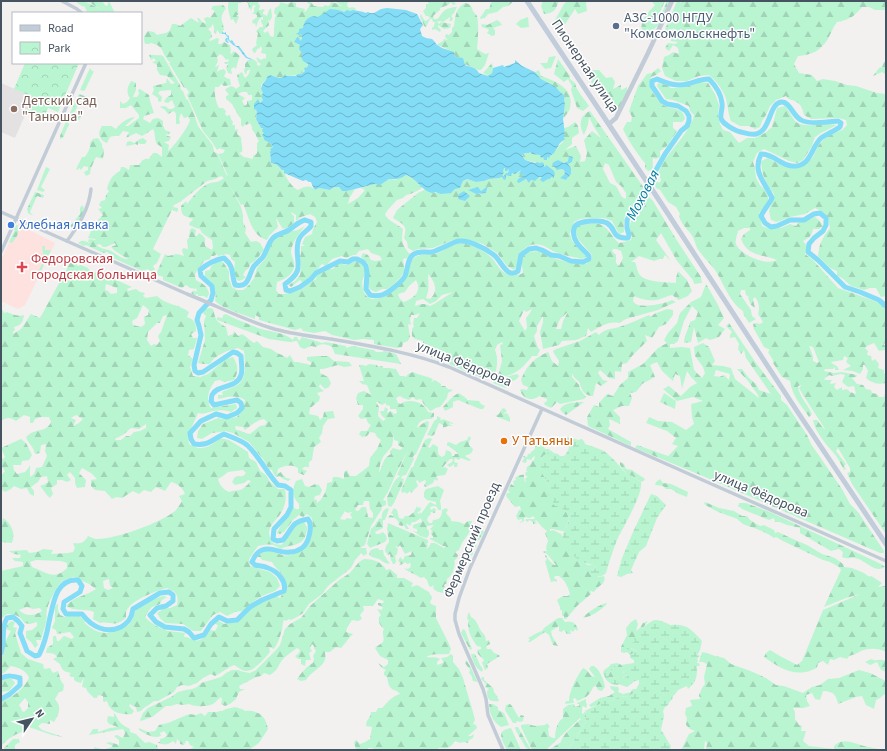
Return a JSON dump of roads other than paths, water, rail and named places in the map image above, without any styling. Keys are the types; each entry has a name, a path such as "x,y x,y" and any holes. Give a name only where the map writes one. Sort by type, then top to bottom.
{"main road":[{"name":"Пионерная улица","path":"527,1 886,544"}],"street":[{"path":"62,1 81,12"},
{"path":"609,124 616,118 672,1"},
{"path":"1,252 86,64"},
{"path":"68,241 87,209 91,189"},
{"name":"улица Фёдорова","path":"1,212 200,299 273,329 388,349 420,357 449,367 886,561"},
{"name":"Фермерский проезд","path":"503,750 488,715 486,699 459,634 455,614 470,568 542,408"}],"water":[{"path":"387,8 406,10 417,14 423,25 420,29 422,36 432,39 442,48 454,52 455,57 463,58 465,65 475,68 479,73 488,76 492,73 493,68 503,65 504,67 515,63 515,60 522,66 535,72 541,79 556,87 565,96 563,119 565,139 560,143 549,158 547,157 547,160 544,160 543,157 541,158 540,155 532,154 530,152 522,155 525,160 535,163 542,162 545,167 546,165 549,167 554,171 554,178 551,177 543,182 540,180 542,177 539,177 535,181 532,180 529,183 526,179 519,183 517,182 518,179 523,176 522,174 519,174 521,170 515,174 512,173 511,176 506,175 506,179 504,180 502,177 508,173 509,169 505,171 504,168 504,173 500,178 476,182 467,179 463,181 460,188 455,189 451,193 441,194 436,192 428,192 412,178 406,175 398,179 389,179 380,185 375,184 347,191 342,191 339,187 334,187 330,190 319,188 315,190 311,182 306,180 303,181 284,173 284,170 276,164 271,163 270,149 273,147 270,143 264,140 262,135 264,133 262,131 263,128 261,128 256,119 257,113 256,109 254,110 254,104 258,99 260,103 263,100 261,96 263,93 261,89 267,77 270,75 279,78 283,77 285,74 286,76 296,76 305,71 305,67 306,68 308,66 308,64 303,61 301,57 303,55 299,49 300,45 294,42 297,37 301,41 301,34 296,34 299,32 299,29 303,28 306,20 309,18 313,16 318,17 330,9 344,12 347,10 353,10 365,13 374,13 381,9"},
{"path":"222,31 224,33 226,32 228,36 229,35 230,41 232,40 236,46 239,46 247,57 252,59 246,58 237,47 227,39 229,43 226,42 226,38 228,38 225,34 222,34"},
{"path":"569,156 573,157 572,162 568,164 571,168 571,174 566,180 560,178 565,174 564,170 557,170 552,164 558,160 564,163 568,161"},
{"path":"488,186 486,193 476,194 468,190 478,187 481,191"},
{"path":"464,191 470,196 465,201 458,199 459,194"}],"waterway":[{"name":"Моховая","path":"1,653 5,622 7,618 13,617 22,626 20,633 27,651 35,656 39,655 45,639 56,594 64,583 70,581 78,580 82,586 80,592 64,602 63,609 66,614 82,614 95,626 110,630 115,629 128,622 133,609 160,593 169,592 173,595 173,601 166,606 157,608 150,615 156,622 165,627 184,629 194,638 204,635 211,624 219,617 227,621 237,620 250,607 262,600 284,591 285,587 283,580 278,574 271,569 255,565 252,562 256,555 262,550 269,549 291,552 302,548 307,542 310,530 308,519 302,520 292,526 283,540 277,541 273,539 274,529 287,515 291,507 291,490 285,486 278,485 255,454 242,442 224,434 210,442 203,444 194,444 191,439 190,433 201,421 216,414 227,417 237,413 242,408 241,403 237,400 214,405 211,401 212,396 218,389 231,385 239,379 242,371 241,356 233,352 203,372 198,373 195,371 194,365 201,335 197,320 199,313 211,300 213,293 212,286 201,276 200,270 211,262 224,258 230,264 235,285 243,285 248,280 254,266 263,257 273,238 305,220 311,222 311,226 302,235 298,242 298,269 292,279 285,284 286,290 290,291 300,287 311,279 316,273 340,261 348,262 353,259 357,259 363,262 366,266 366,289 370,295 382,295 395,287 405,276 410,258 414,254 421,252 432,252 459,241 475,244 490,252 497,257 504,268 511,273 518,271 521,255 529,249 536,248 551,255 559,256 571,261 583,262 589,259 589,256 575,239 573,232 575,226 584,222 603,221 610,225 616,235 622,238 628,238 627,220 631,213 642,205 647,188 665,154 681,131 687,126 689,116 686,111 678,106 667,104 662,101 652,86 652,81 657,79 675,85 709,79 720,96 722,105 722,120 726,125 744,133 756,134 761,132 765,128 772,111 778,103 782,102 787,104 796,116 805,122 819,123 838,121 841,123 840,127 821,138 807,160 798,166 784,164 766,154 761,154 758,166 760,177 772,198 761,216 765,223 771,227 790,220 804,220 814,214 820,213 826,218 826,225 823,231 809,244 808,252 845,287 879,300 886,306"},
{"name":"Моховая","path":"1,678 6,676 20,678 20,685 10,694 1,699"}],"place":[{"name":"АЗС-1000 НГДУ \"Комсомольскнефть\"","path":"616,26"},
{"name":"Детский сад \"Танюша\"","path":"14,109"},
{"name":"Хлебная лавка","path":"11,225"},
{"name":"Федоровская городская больница","path":"22,267"},
{"name":"У Татьяны","path":"504,441"}]}
